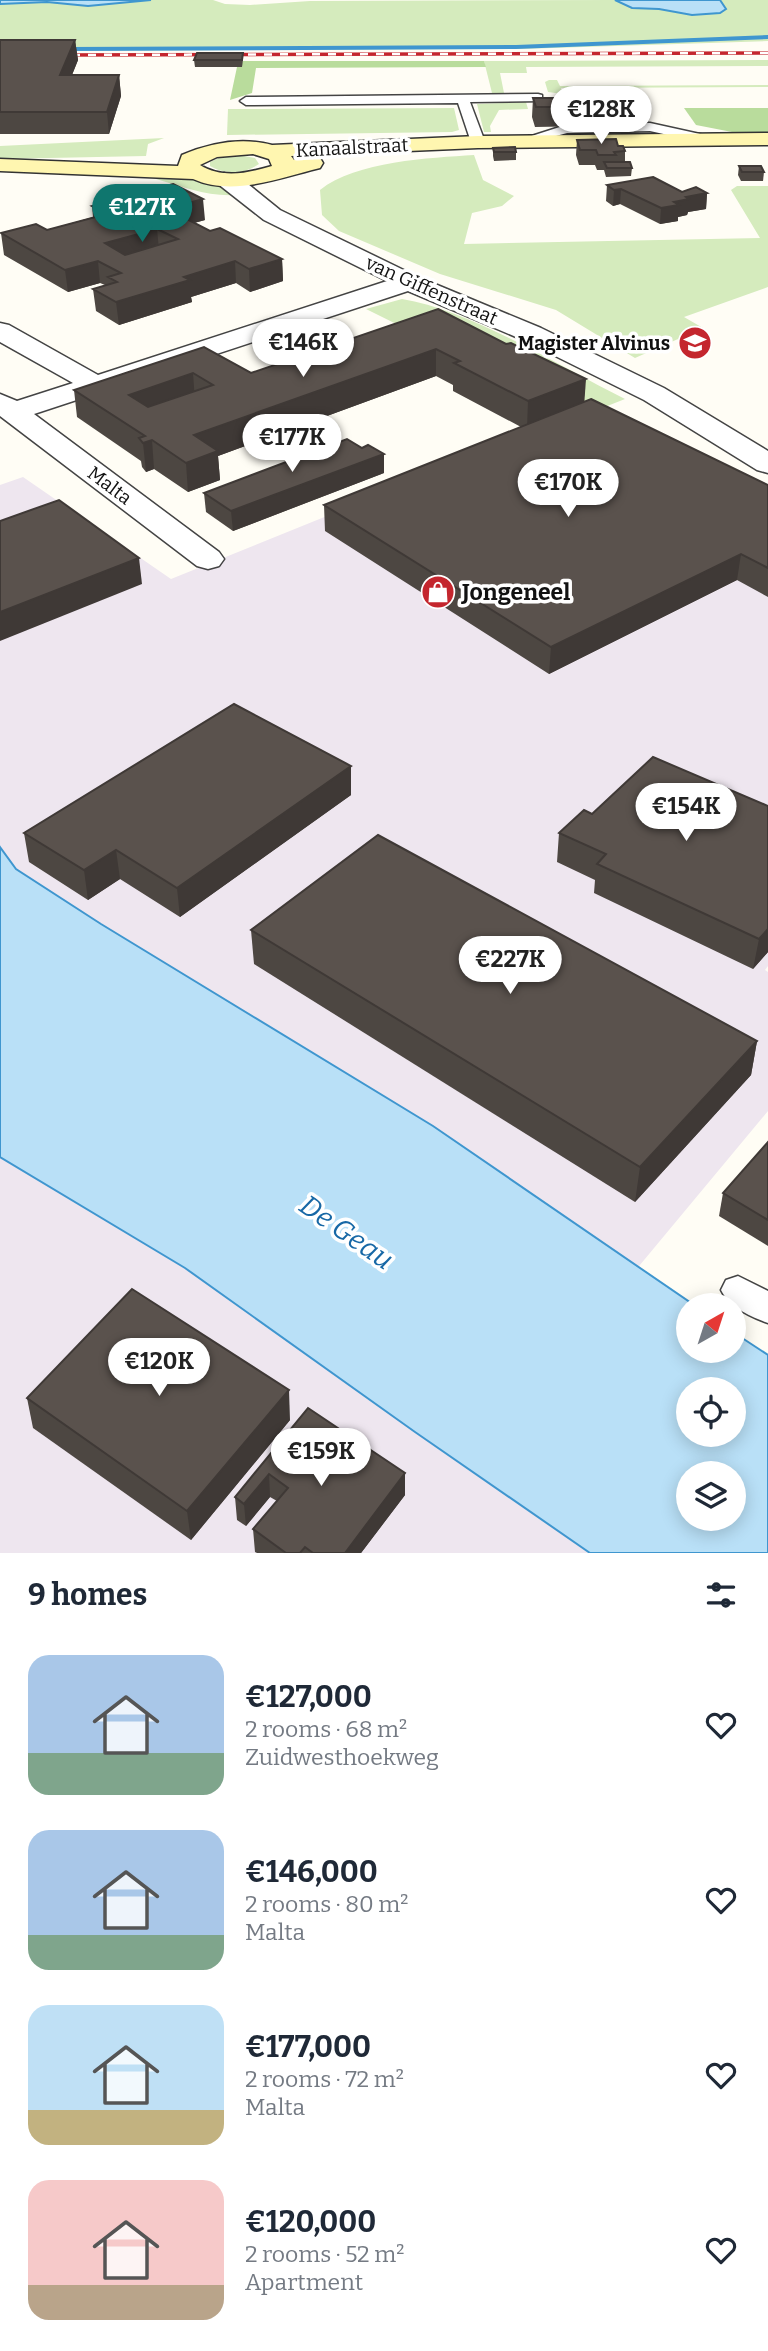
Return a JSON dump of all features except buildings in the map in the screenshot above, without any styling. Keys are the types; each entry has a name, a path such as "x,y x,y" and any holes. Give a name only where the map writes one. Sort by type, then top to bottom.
{"main road":[{"name":"Kanaalstraat","path":"275,164 415,149 435,144 768,139"},
{"path":"8,166 73,170 197,164 235,147 275,164"},
{"path":"197,164 224,180 250,179 275,164"}],"street":[{"name":"van Giffenstraat","path":"275,164 271,181 316,236"},
{"name":"van Giffenstraat","path":"224,180 235,185 272,215 409,282 532,334 653,394 768,464"},
{"name":"Malta","path":"6,407 94,384 409,282"},
{"path":"3,335 94,384"},
{"name":"Malta","path":"6,407 208,559"}],"lane":[{"path":"246,101 538,98"},
{"path":"463,100 472,133 478,142"},
{"path":"738,1290 768,1309"}],"shaded area":[{"path":"599,406 768,494 768,966 765,970 768,972 768,1111 605,1307 0,889 0,485 23,477 171,579"},
{"path":"0,1089 661,1553 0,1553"}],"green space":[{"path":"151,0 213,0 225,4 250,5 310,1 615,0 632,8 659,9 692,15 725,8 720,0 768,0 768,41 521,49 0,51 0,4 47,2 88,6"},
{"path":"768,60 768,66 526,67 527,73 500,73 504,93 493,97 484,61"},
{"path":"243,61 484,61 486,67 256,68 252,93 230,100 237,67"},
{"path":"557,80 560,86 768,87 561,88 563,94 548,92 545,82"},
{"path":"526,102 528,109 499,110 490,126 491,132 484,132 477,104"},
{"path":"454,108 459,130 452,132 227,135 228,109"},
{"path":"684,108 768,108 768,134 732,132 696,125"},
{"path":"164,138 148,144 146,156 0,159 0,146"},
{"path":"239,155 255,158 259,164 248,170 235,172 210,166 210,162 221,157"},
{"path":"474,155 483,180 514,196 502,206 472,213 464,244 760,238 731,190 737,186 768,186 768,287 684,317 703,328 635,358 556,310 440,274 339,231 322,215 320,190 335,180 394,163"},
{"path":"157,174 209,182 237,195 196,191 156,179"},
{"path":"402,299 429,305 486,327 625,399 582,416 366,309"}],"water":[{"path":"0,0 151,0 88,6 47,2 0,4"},
{"path":"615,0 720,0 726,9 720,13 692,15 659,9 632,8"},
{"name":"De Geau","path":"0,847 16,869 101,924 433,1126 677,1293 676,1363 746,1363 746,1341 768,1355 768,1553 590,1553 185,1268 0,1157"}],"waterway":[{"path":"66,49 516,47 768,37"}],"railway":[{"path":"56,55 768,53"}],"place":[{"name":"Magister Alvinus","path":"695,343"},
{"name":"Jongeneel","path":"438,592"}]}
